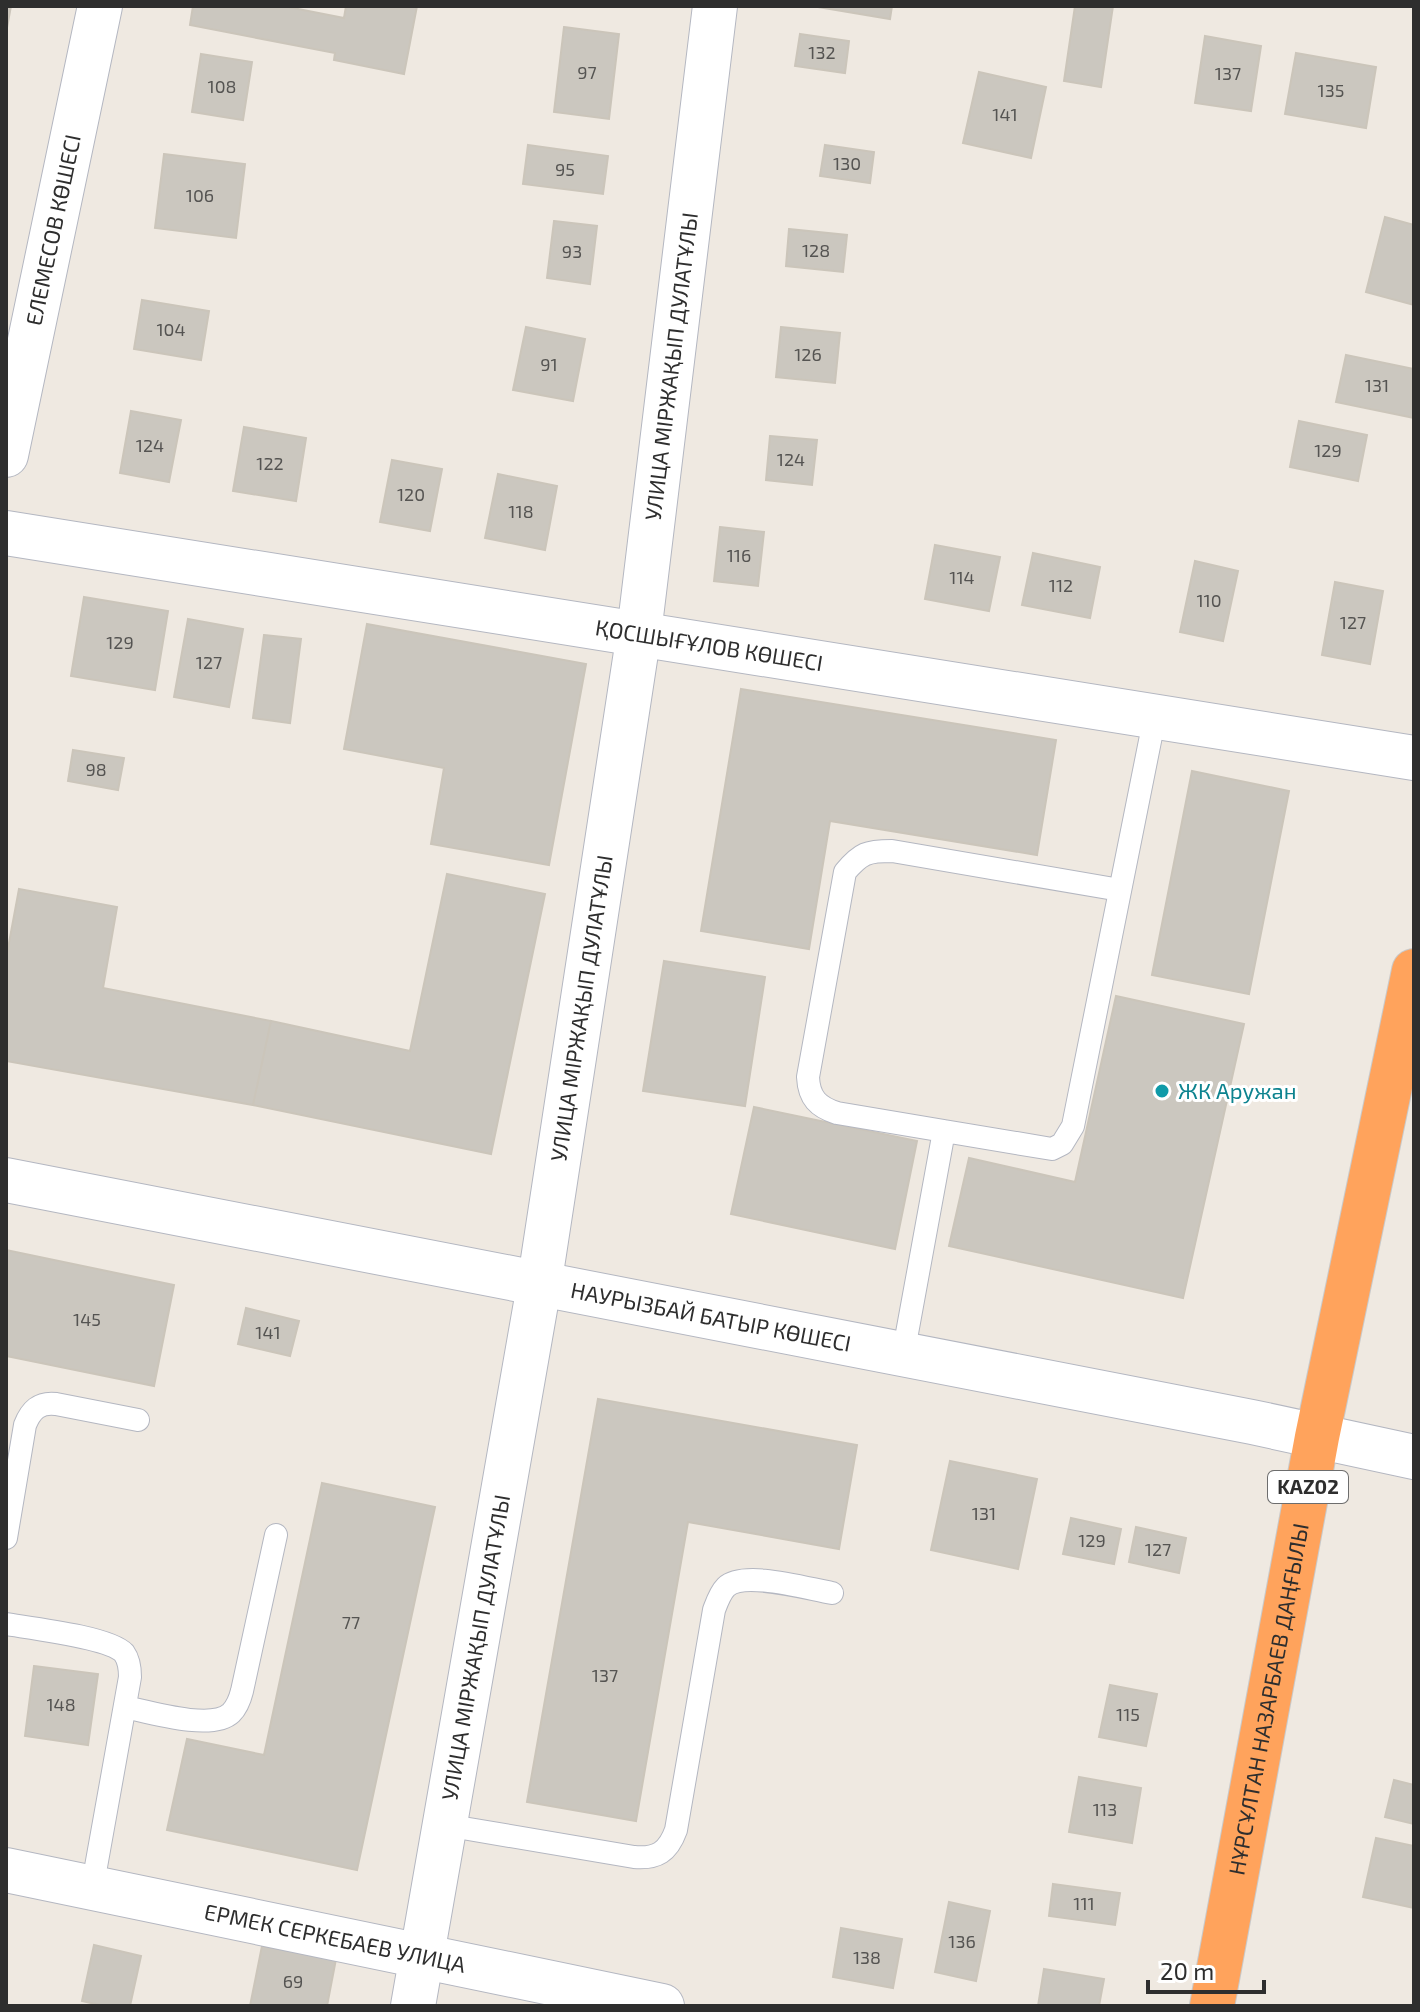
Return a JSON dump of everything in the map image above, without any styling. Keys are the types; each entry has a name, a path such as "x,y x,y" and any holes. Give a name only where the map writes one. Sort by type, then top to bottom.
{"highway":[{"name":"НҰРСҰЛТАН НАЗАРБАЕВ ДАҢҒЫЛЫ","path":"1212,2006 1317,1437 1414,971"}],"street":[{"name":"ЕЛЕМЕСОВ КӨШЕСІ","path":"6,455 100,6"},
{"name":"УЛИЦА МІРЖАҚЫП ДУЛАТҰЛЫ","path":"413,2006 539,1286 639,633 715,6"},
{"name":"ҚОСШЫҒҰЛОВ КӨШЕСІ","path":"6,533 1414,758"},
{"name":"НАУРЫЗБАЙ БАТЫР КӨШЕСІ","path":"6,1180 1414,1457"},
{"name":"ЕРМЕК СЕРКЕБАЕВ УЛИЦА","path":"6,1870 662,2006"}],"lane":[{"path":"1120,890 892,851 873,851 857,857 845,872 808,1077 814,1100 824,1109 837,1113 1041,1149 1052,1149 1062,1144 1073,1126 1155,716"},
{"path":"903,1355 944,1131"},
{"path":"6,1538 25,1425 37,1407 46,1403 56,1404 138,1420"},
{"path":"125,1707 202,1721 218,1721 231,1714 242,1691 276,1535"},
{"path":"445,1825 634,1857 650,1858 663,1853 676,1830 714,1610 720,1596 728,1585 742,1579 832,1593"},
{"path":"6,1624 104,1642 126,1655 130,1677 92,1889"}],"building":[{"path":"6,6 11,6 6,33"},
{"path":"193,6 283,6 344,18 346,6 417,6 404,74 334,60 335,53 190,25"},
{"path":"812,6 892,6 890,19"},
{"path":"1075,6 1113,6 1101,87 1064,81"},
{"path":"564,27 619,34 609,119 554,112"},
{"path":"800,34 849,41 845,73 795,66"},
{"path":"1205,36 1261,46 1251,111 1195,103"},
{"path":"1296,53 1376,67 1366,128 1285,114"},
{"path":"201,54 252,62 243,120 192,112"},
{"path":"979,72 1046,87 1031,158 963,143"},
{"path":"528,145 608,156 603,194 523,184"},
{"path":"825,145 874,152 870,183 820,176"},
{"path":"164,154 245,164 236,238 155,228"},
{"path":"1385,217 1414,225 1414,305 1366,292"},
{"path":"554,221 597,226 590,284 547,278"},
{"path":"789,229 847,235 843,272 786,266"},
{"path":"142,300 209,311 201,360 134,349"},
{"path":"526,327 585,339 573,401 513,390"},
{"path":"781,327 840,333 835,383 776,377"},
{"path":"1346,355 1414,369 1414,418 1336,402"},
{"path":"131,411 181,420 169,482 120,473"},
{"path":"1299,421 1367,435 1358,481 1290,467"},
{"path":"244,427 306,438 296,501 233,491"},
{"path":"770,436 817,440 812,485 766,480"},
{"path":"392,460 442,469 430,531 380,522"},
{"path":"498,474 557,486 545,550 485,538"},
{"path":"720,527 764,532 758,586 714,581"},
{"path":"935,545 1000,557 989,611 925,599"},
{"path":"1033,553 1100,567 1090,618 1022,605"},
{"path":"1195,561 1238,571 1223,641 1180,632"},
{"path":"1335,582 1383,591 1370,664 1322,655"},
{"path":"84,597 168,611 155,690 71,676"},
{"path":"188,619 243,629 229,707 174,697"},
{"path":"367,624 586,664 549,865 431,844 444,768 344,749"},
{"path":"264,635 301,639 290,723 253,718"},
{"path":"741,689 1056,740 1037,855 830,821 809,949 701,931"},
{"path":"73,750 124,758 118,790 68,781"},
{"path":"1192,771 1289,791 1249,994 1152,975"},
{"path":"447,874 545,894 491,1154 253,1105 271,1021 410,1051"},
{"path":"19,889 117,907 103,988 271,1021 253,1105 6,1061 6,959"},
{"path":"664,961 765,977 745,1106 643,1091"},
{"name":"ЖК Аружан","path":"1116,996 1244,1024 1183,1298 949,1246 969,1158 1075,1182"},
{"path":"754,1107 917,1141 895,1249 731,1214"},
{"path":"6,1250 174,1285 154,1386 6,1356"},
{"path":"246,1308 299,1321 290,1356 238,1344"},
{"path":"598,1399 857,1445 839,1549 688,1522 636,1821 527,1802"},
{"path":"950,1461 1037,1479 1018,1569 931,1550"},
{"path":"322,1483 435,1507 357,1870 167,1830 187,1739 264,1755"},
{"path":"1071,1518 1121,1529 1114,1564 1063,1554"},
{"path":"1136,1527 1186,1538 1179,1573 1129,1562"},
{"path":"34,1666 98,1674 88,1745 25,1736"},
{"path":"1110,1685 1157,1694 1146,1746 1099,1737"},
{"path":"1079,1777 1141,1788 1132,1843 1069,1832"},
{"path":"1394,1780 1414,1785 1414,1824 1385,1817"},
{"path":"1376,1838 1414,1846 1414,1908 1363,1897"},
{"path":"1053,1884 1120,1893 1115,1925 1049,1916"},
{"path":"949,1902 990,1911 976,1981 935,1972"},
{"path":"841,1928 902,1939 893,1988 833,1977"},
{"path":"94,1945 141,1956 130,2006 104,2006 82,2001"},
{"path":"262,1946 336,1959 327,2006 250,2006"},
{"path":"1044,1969 1104,1979 1099,2006 1038,2006"}],"place":[{"name":"ЖК Аружан","path":"1162,1091"}]}
